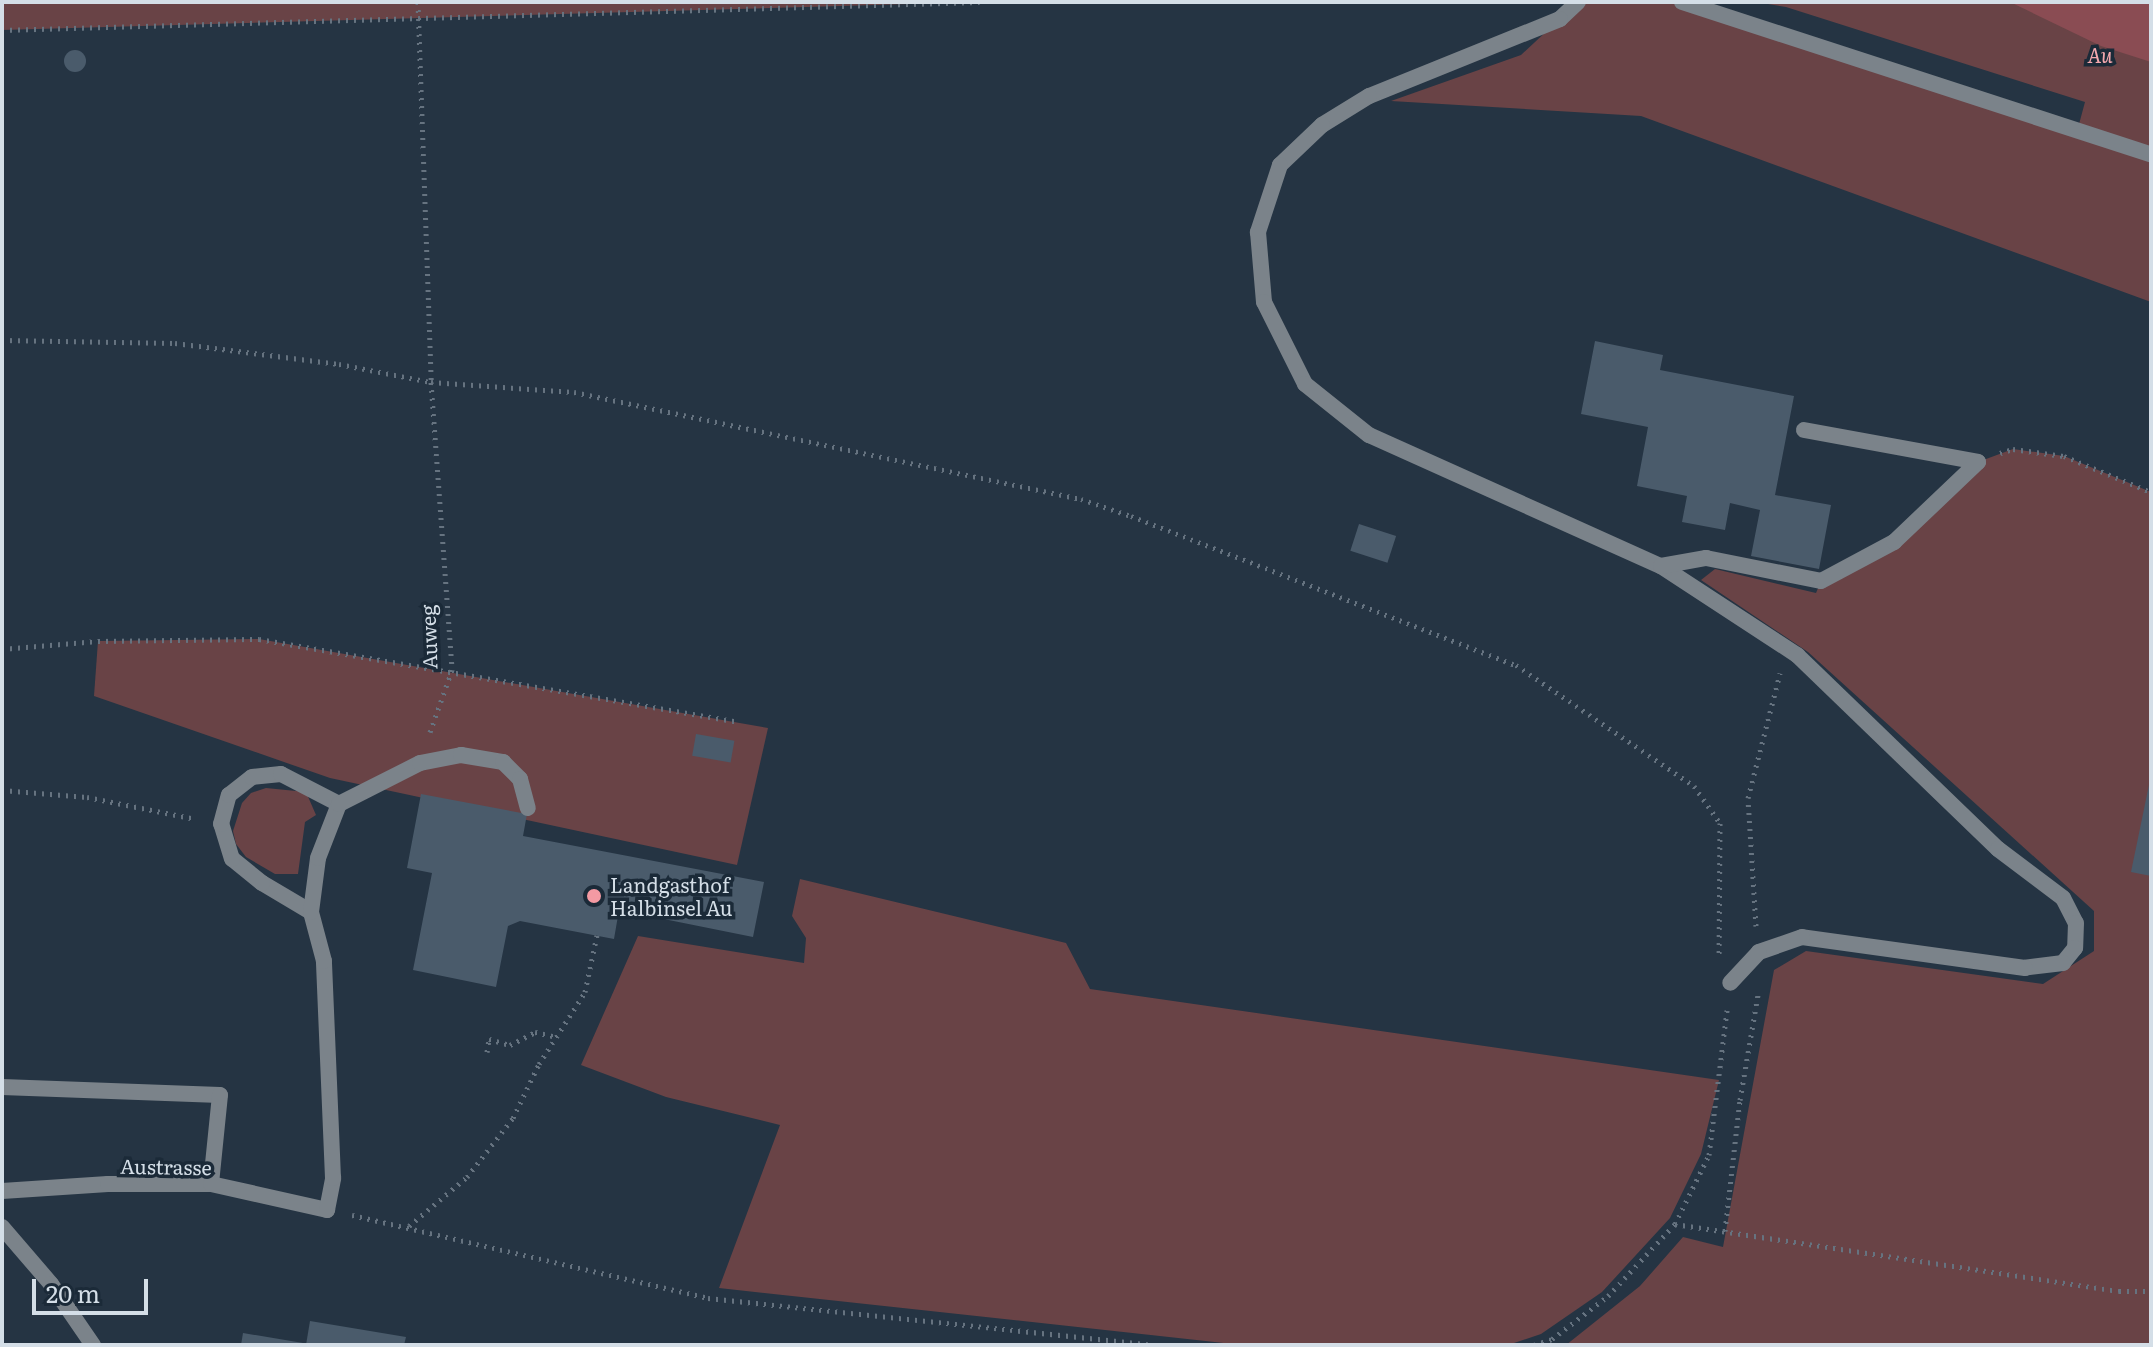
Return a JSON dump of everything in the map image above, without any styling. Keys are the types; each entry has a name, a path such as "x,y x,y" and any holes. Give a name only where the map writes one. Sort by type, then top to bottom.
{"lane":[{"path":"1578,2 1560,19 1369,96 1322,125 1290,155 1280,165 1258,232 1264,302 1305,384 1369,435 1661,566 1797,655 1998,849 2063,898 2076,923 2075,948 2063,963 2025,968 1802,937 1759,952 1730,983"},
{"path":"1682,2 2151,154"},
{"path":"1804,430 1978,462"},
{"path":"1661,566 1706,558 1821,581 1894,542 1978,462"},
{"path":"327,1210 333,1178 324,961 311,912 318,858 339,804 420,763 461,755 503,762 520,779 528,808"},
{"path":"311,912 262,883 232,859 221,824 229,795 252,777 281,774 339,804"},
{"path":"2,1087 220,1095 211,1184"},
{"name":"Austrasse","path":"2,1191 108,1184 211,1184 327,1210"},
{"path":"2,1227 51,1284 93,1345"}],"path":[{"name":"Auweg","path":"418,2 431,382 452,670 420,763"},
{"path":"2,30 980,2"},
{"path":"2,340 175,343 339,364 431,382 574,392 1081,499 1516,665 1694,786 1720,823 1719,962 1730,983 1709,1155 1675,1224 1608,1296 1552,1339 1534,1345"},
{"path":"1978,462 2013,449 2064,456 2151,492"},
{"path":"2,649 98,641 259,639 735,721"},
{"path":"1725,1231 1740,1100 1761,975 1751,889 1748,798 1776,676 1797,655"},
{"path":"2,790 87,797 221,824"},
{"path":"408,1226 467,1177 513,1118 585,992 597,935"},
{"path":"487,1052 489,1039 510,1045 535,1032 557,1037"},
{"path":"327,1210 408,1226 708,1298 1153,1345"},
{"path":"1675,1224 2119,1291 2151,1291"}],"green space":[{"path":"2,2 980,2 2,30"},
{"name":"Au","path":"1578,2 1684,2 2078,128 2085,102 1786,7 1756,2 2151,2 2151,302 1641,116 1391,101 1521,55"},
{"path":"2013,449 2064,456 2151,492 2151,1345 1566,1345 1640,1286 1683,1237 1723,1247 1774,970 1806,951 2043,984 2094,951 2094,911 1808,652 1701,580 1715,569 1816,593 1821,581 1894,542 1978,462"},
{"path":"259,639 768,728 737,865 330,778 94,696 98,641"},
{"path":"266,788 306,792 316,815 305,822 298,874 275,874 246,857 236,844 233,831 242,803 251,793"},
{"path":"800,879 1066,943 1090,989 1719,1080 1701,1154 1670,1218 1602,1292 1541,1334 1508,1345 1242,1345 719,1288 780,1125 666,1097 581,1065 638,936 804,963 806,938 792,916"}],"shaded area":[{"path":"2010,2 2151,2 2151,62 2101,46"}],"building":[{"path":"75,50 83,53 86,61 83,69 75,72 67,69 64,61 67,53"},
{"path":"1595,341 1663,355 1660,370 1794,396 1775,495 1831,505 1819,569 1751,556 1760,510 1730,503 1725,530 1682,522 1687,496 1637,486 1648,427 1581,414"},
{"path":"1359,524 1396,536 1387,563 1350,551"},
{"path":"696,734 734,741 731,762 692,756"},
{"path":"2151,780 2151,876 2131,872"},
{"name":"Landgasthof Halbinsel Au","path":"421,794 527,814 523,836 764,882 753,937 619,910 614,939 520,921 508,926 496,987 413,970 432,873 407,868"},
{"path":"310,1321 406,1337 404,1345 306,1345"},
{"path":"243,1333 303,1343 303,1345 241,1345"}],"place":[{"name":"Landgasthof Halbinsel Au","path":"594,896"}]}
